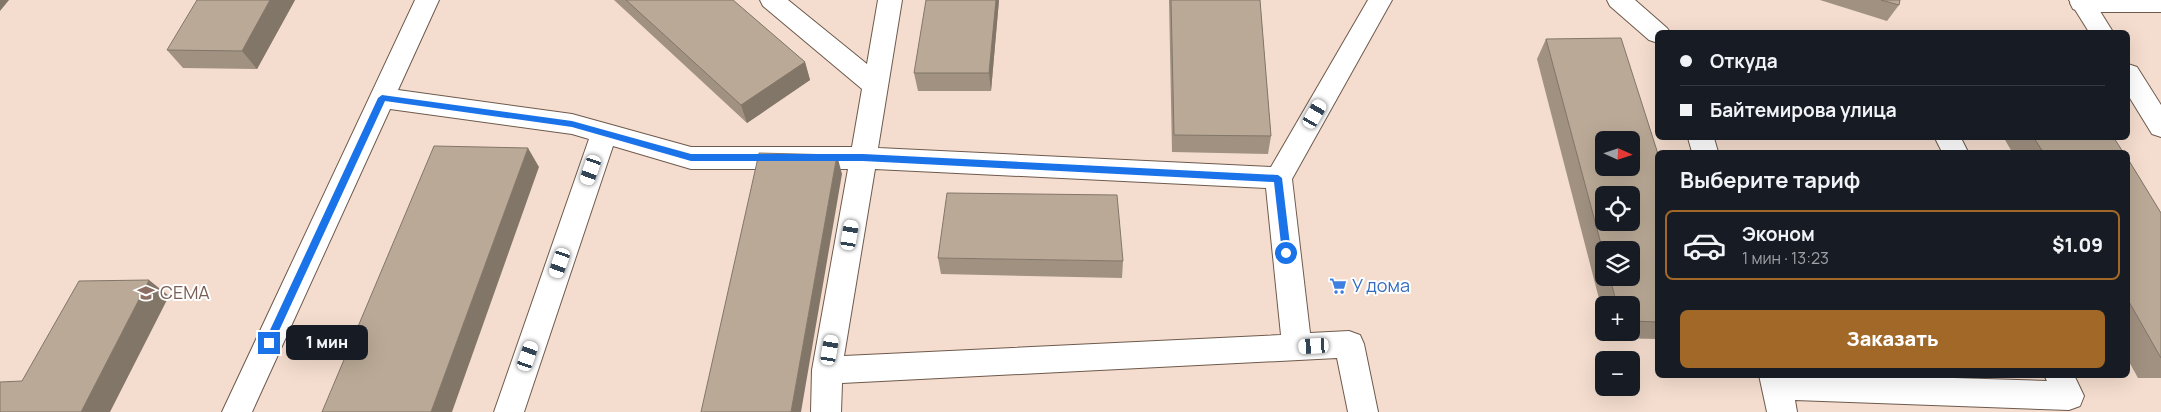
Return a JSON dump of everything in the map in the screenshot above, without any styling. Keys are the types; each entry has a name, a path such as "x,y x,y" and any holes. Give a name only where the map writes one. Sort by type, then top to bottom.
{"street":[{"path":"237,412 427,0"},
{"path":"772,0 875,86"},
{"path":"826,412 827,370 890,0"},
{"path":"1298,347 1278,178 1380,0"},
{"path":"1619,0 1655,31"},
{"path":"2081,1 2161,3"},
{"path":"2081,1 2100,30"},
{"path":"2130,77 2161,127"},
{"path":"382,98 572,124 691,158 863,158 1278,178"},
{"path":"509,412 604,133"},
{"path":"827,370 973,361 1349,344 1362,412"},
{"path":"1778,391 2069,396 2060,378"}],"building":[{"path":"197,0 270,0 242,51 167,50"},
{"path":"626,0 733,0 805,62 741,105"},
{"path":"926,0 996,0 989,73 914,73"},
{"path":"1171,0 1260,0 1271,136 1174,135"},
{"path":"1881,0 1900,0 1899,5"},
{"path":"1621,38 1657,150 1655,150 1655,322 1640,321 1640,296 1615,296 1612,286 1640,286 1640,241 1600,241 1598,231 1640,231 1640,186 1595,186 1595,221 1546,39"},
{"path":"2035,140 2115,140 2122,150 2042,150"},
{"path":"434,146 528,148 431,412 322,412"},
{"path":"759,153 837,155 791,412 701,412"},
{"path":"2130,162 2161,213 2161,358 2130,304"},
{"path":"947,193 1117,195 1123,261 938,258"},
{"path":"149,280 81,412 0,412 0,382 22,381 79,281"}],"place":[{"name":"У дома","path":"1338,286"},
{"name":"СЕМА","path":"146,293"}],"route":[{"path":"269,343 382,98 572,124 691,158 863,158 1278,178 1286,253"}]}
